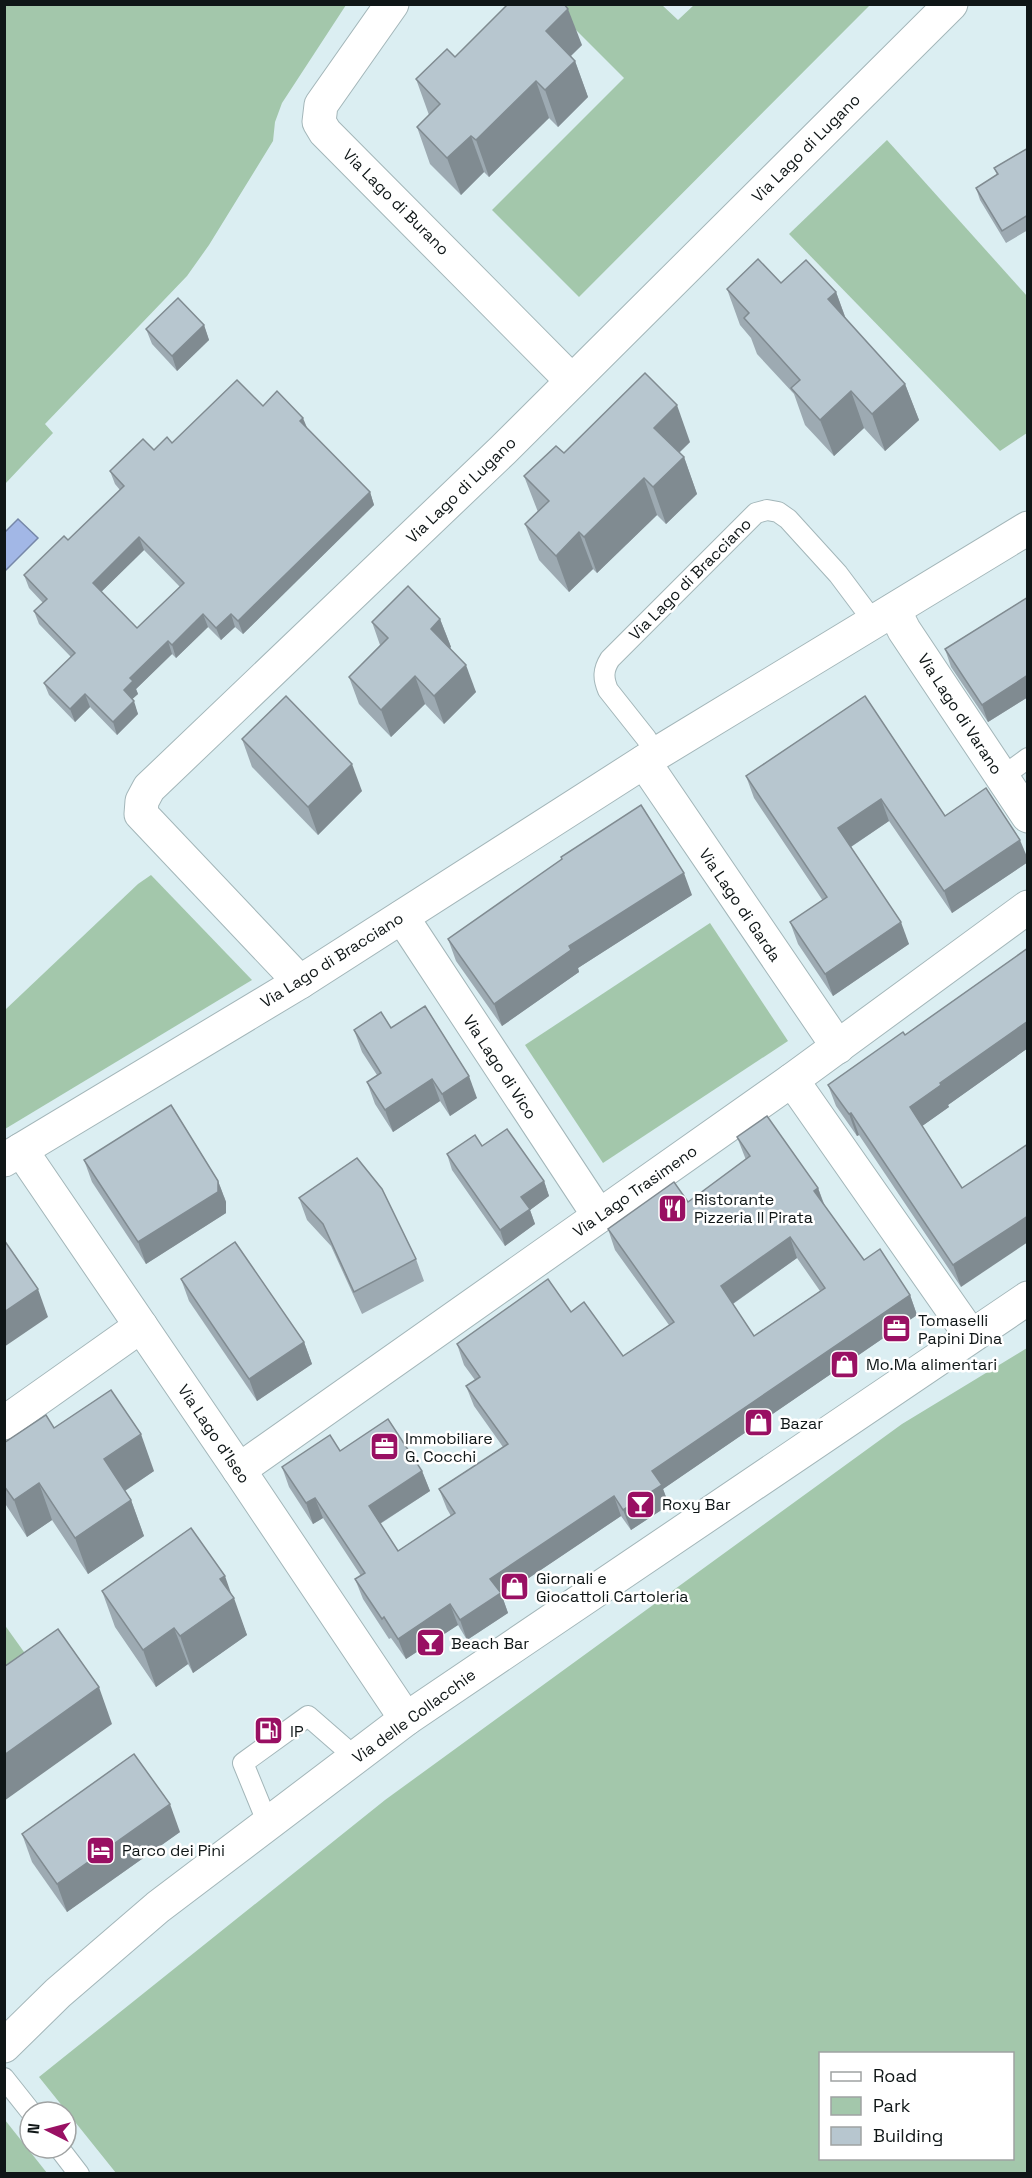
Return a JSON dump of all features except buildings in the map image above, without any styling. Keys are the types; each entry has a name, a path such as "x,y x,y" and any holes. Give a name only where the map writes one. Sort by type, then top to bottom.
{"street":[{"name":"Via Lago di Burano","path":"392,4 321,105 319,122 325,132 572,381"},
{"name":"Via Lago di Lugano","path":"300,982 141,814 142,801 149,788 487,466 951,4"},
{"name":"Via Lago di Bracciano","path":"13,1155 300,982 650,758 1028,528"},
{"name":"Via Lago di Varano","path":"884,616 904,630 1028,816"},
{"name":"Via Lago di Garda","path":"650,758 838,1047"},
{"name":"Via Lago Trasimeno","path":"240,1470 792,1080 1028,907"},
{"name":"Via Lago di Vico","path":"402,917 599,1216"},
{"path":"792,1080 971,1336"},
{"name":"Via Lago d'Iseo","path":"13,1155 141,1326 406,1719"},
{"name":"Via delle Collacchie","path":"4,2046 58,1993 150,1914 406,1719 1028,1298"},
{"path":"4,1424 141,1326"}],"lane":[{"name":"Via Lago di Bracciano","path":"650,758 646,738 608,690 605,682 605,668 610,659 756,513 767,510 778,512 788,519 838,574 884,616"},
{"path":"1002,777 1028,758"},
{"path":"268,1824 243,1763 275,1739 308,1716 356,1758"},
{"path":"4,2078 21,2100"},
{"path":"68,2160 79,2174"}],"green space":[{"path":"5,4 346,5 282,103 275,122 273,141 209,245 187,276 45,424 53,433 5,484"},
{"path":"551,5 662,5 678,20 694,5 870,5 579,297 492,210 624,78"},
{"path":"887,140 1027,296 1027,433 1000,451 789,234"},
{"path":"151,875 252,980 5,1129 5,1010 138,884"},
{"path":"710,923 788,1041 603,1163 525,1045"},
{"path":"1027,1348 1027,2173 116,2173 78,2126 78,2100 57,2100 39,2077 385,1800 902,1424"},
{"path":"4,1624 29,1659 4,1676"},
{"path":"5,2120 18,2136 18,2160 37,2160 47,2173 5,2173"}],"water":[{"path":"18,519 38,538 5,571 5,532"}],"place":[{"name":"Ristorante Pizzeria Il Pirata","path":"673,1208"},
{"name":"Tomaselli Papini Dina","path":"897,1329"},
{"name":"Mo.Ma alimentari","path":"845,1364"},
{"name":"Bazar","path":"759,1423"},
{"name":"Immobiliare G. Cocchi","path":"384,1447"},
{"name":"Roxy Bar","path":"641,1504"},
{"name":"Giornali e Giocattoli Cartoleria","path":"515,1587"},
{"name":"Beach Bar","path":"430,1643"},
{"name":"IP","path":"269,1731"},
{"name":"Parco dei Pini","path":"101,1850"}]}
